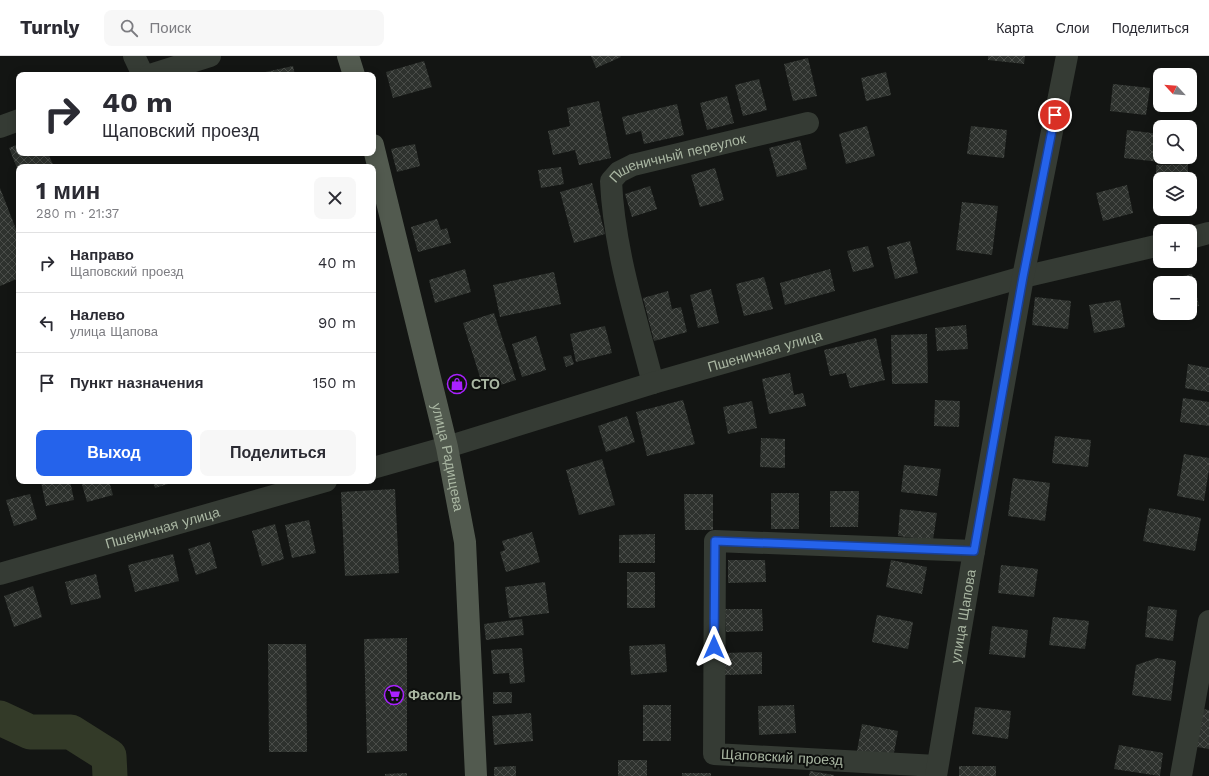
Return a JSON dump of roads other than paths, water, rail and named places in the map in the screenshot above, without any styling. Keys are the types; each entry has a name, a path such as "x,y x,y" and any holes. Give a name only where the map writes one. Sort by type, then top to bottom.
{"main road":[{"path":"348,56 353,72"},
{"name":"улица Радищева","path":"376,156 447,447 465,542 476,776"}],"street":[{"path":"134,56 142,72"},
{"path":"159,72 210,56"},
{"name":"улица Щапова","path":"937,771 974,551 1023,277 1067,56"},
{"path":"0,127 16,121"},
{"name":"Пшеничный переулок","path":"653,383 615,230 611,181 619,172 634,165 808,123"},
{"path":"1197,236 1209,233"},
{"name":"Пшеничная улица","path":"376,467 447,447 653,383 1023,277 1153,247"},
{"name":"Пшеничная улица","path":"0,574 315,484"},
{"name":"Щаповский проезд","path":"937,771 714,754 715,541 974,551"},
{"path":"1182,776 1209,621"}],"waterway":[{"path":"0,718 30,732 71,732 109,756 110,776"}],"place":[{"name":"СТО","path":"457,384"},
{"name":"Фасоль","path":"394,695"}]}
